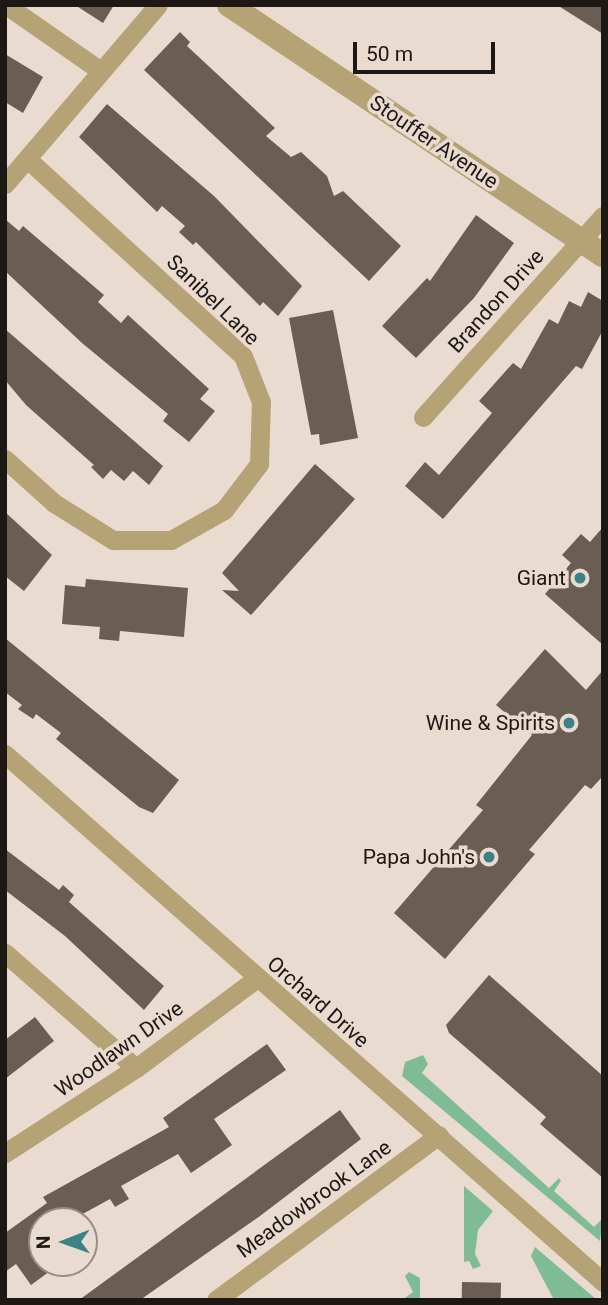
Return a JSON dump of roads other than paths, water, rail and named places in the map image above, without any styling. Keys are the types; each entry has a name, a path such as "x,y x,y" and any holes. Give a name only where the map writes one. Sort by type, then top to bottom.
{"street":[{"path":"6,5 102,71"},
{"path":"5,184 158,5"},
{"name":"Stouffer Avenue","path":"229,5 603,256"},
{"name":"Sanibel Lane","path":"5,459 54,503 113,540 171,540 224,510 259,464 261,402 243,356 27,159"},
{"name":"Brandon Drive","path":"424,417 603,216"},
{"name":"Orchard Drive","path":"5,754 256,979 439,1136 603,1282"},
{"path":"5,953 136,1068"},
{"name":"Woodlawn Drive","path":"5,1153 136,1068 256,979"},
{"name":"Meadowbrook Lane","path":"216,1300 439,1136"}],"place":[{"name":"Giant","path":"580,578"},
{"name":"Wine & Spirits","path":"569,723"},
{"name":"Papa John's","path":"489,857"}]}
